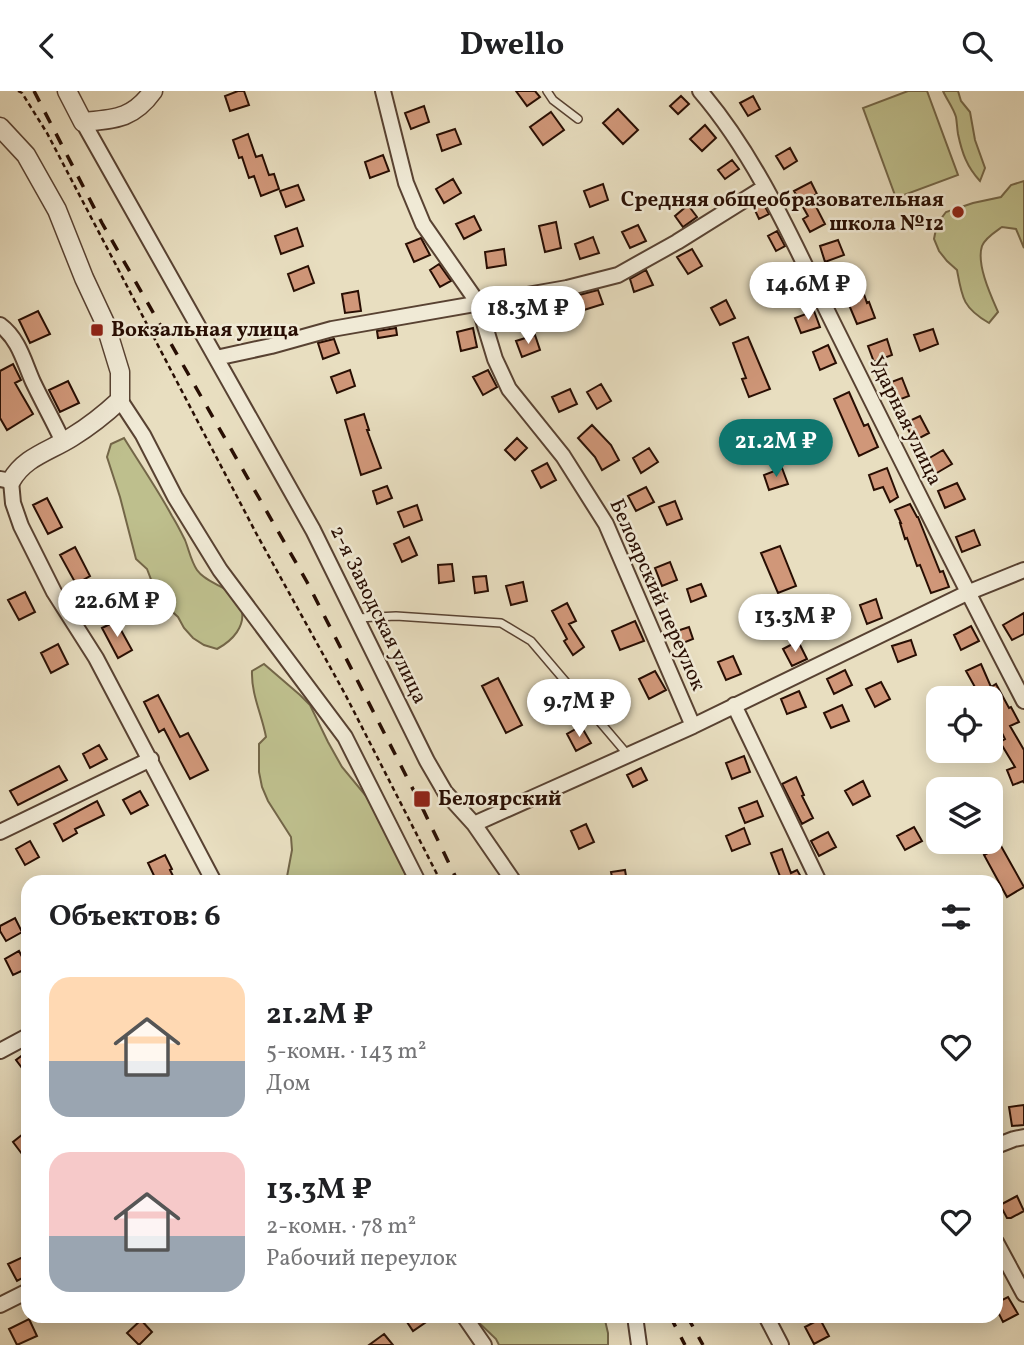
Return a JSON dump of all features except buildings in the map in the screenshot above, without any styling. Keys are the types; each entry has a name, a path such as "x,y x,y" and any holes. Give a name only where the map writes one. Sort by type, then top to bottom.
{"street":[{"path":"67,91 83,122 116,119 136,110 153,91"},
{"name":"Белоярский переулок","path":"383,91 405,183 423,224 478,303 495,359 509,390 563,456 606,524 693,726"},
{"name":"Ударная улица","path":"701,91 721,115 765,187 967,593 1024,701"},
{"name":"2-я Заводская улица","path":"83,122 313,530 444,792 474,824 509,875"},
{"path":"0,127 26,155 57,209 105,323 120,372 120,400 220,570 345,737 414,875"},
{"path":"216,358 332,329 567,288 618,275 765,187"},
{"path":"0,325 20,350 63,442"},
{"path":"120,400 94,423 27,462 6,480 20,526 54,592 96,658 211,875"},
{"path":"474,824 629,756 967,593 1024,570"},
{"path":"734,705 816,875"},
{"path":"0,832 150,759"},
{"path":"0,1051 21,1040"},
{"path":"1003,1144 1024,1137"},
{"path":"1003,1254 1024,1294"},
{"path":"0,1305 21,1294"},
{"path":"469,1323 484,1345"},
{"path":"636,1323 639,1345"},
{"path":"770,1323 781,1345"}],"lane":[{"path":"547,91 553,100 578,119"},
{"path":"357,618 396,616 501,623 531,641 629,756"}],"path":[{"path":"18,91 22,93 47,133 256,533 345,694 437,875"}],"green space":[{"path":"908,91 927,91 958,175 896,198 863,108"},
{"path":"943,91 958,91 961,101 970,112 975,140 985,168 980,181 966,159 956,117"},
{"path":"1024,181 1024,248 1016,229 1002,227 982,246 983,271 998,312 989,323 965,301 957,270 939,251 934,239 937,224 946,212 1001,197 1011,185"},
{"path":"124,438 177,525 197,570 238,600 242,614 240,627 228,642 217,649 193,638 184,628 178,617 167,607 147,569 136,559 107,457 111,444"},
{"path":"264,664 310,705 342,767 371,802 403,865 405,875 287,875 292,850 291,837 268,801 259,772 259,744 266,737 255,696 252,671"},
{"path":"479,1323 606,1323 608,1345 499,1345"}],"railway":[{"path":"34,91 102,223 307,582 455,875"},
{"path":"674,1323 685,1345"},
{"path":"691,1323 703,1345"}],"place":[{"name":"Средняя общеобразовательная школа №12","path":"958,212"},
{"name":"Вокзальная улица","path":"97,330"},
{"name":"Белоярский","path":"422,799"}]}
